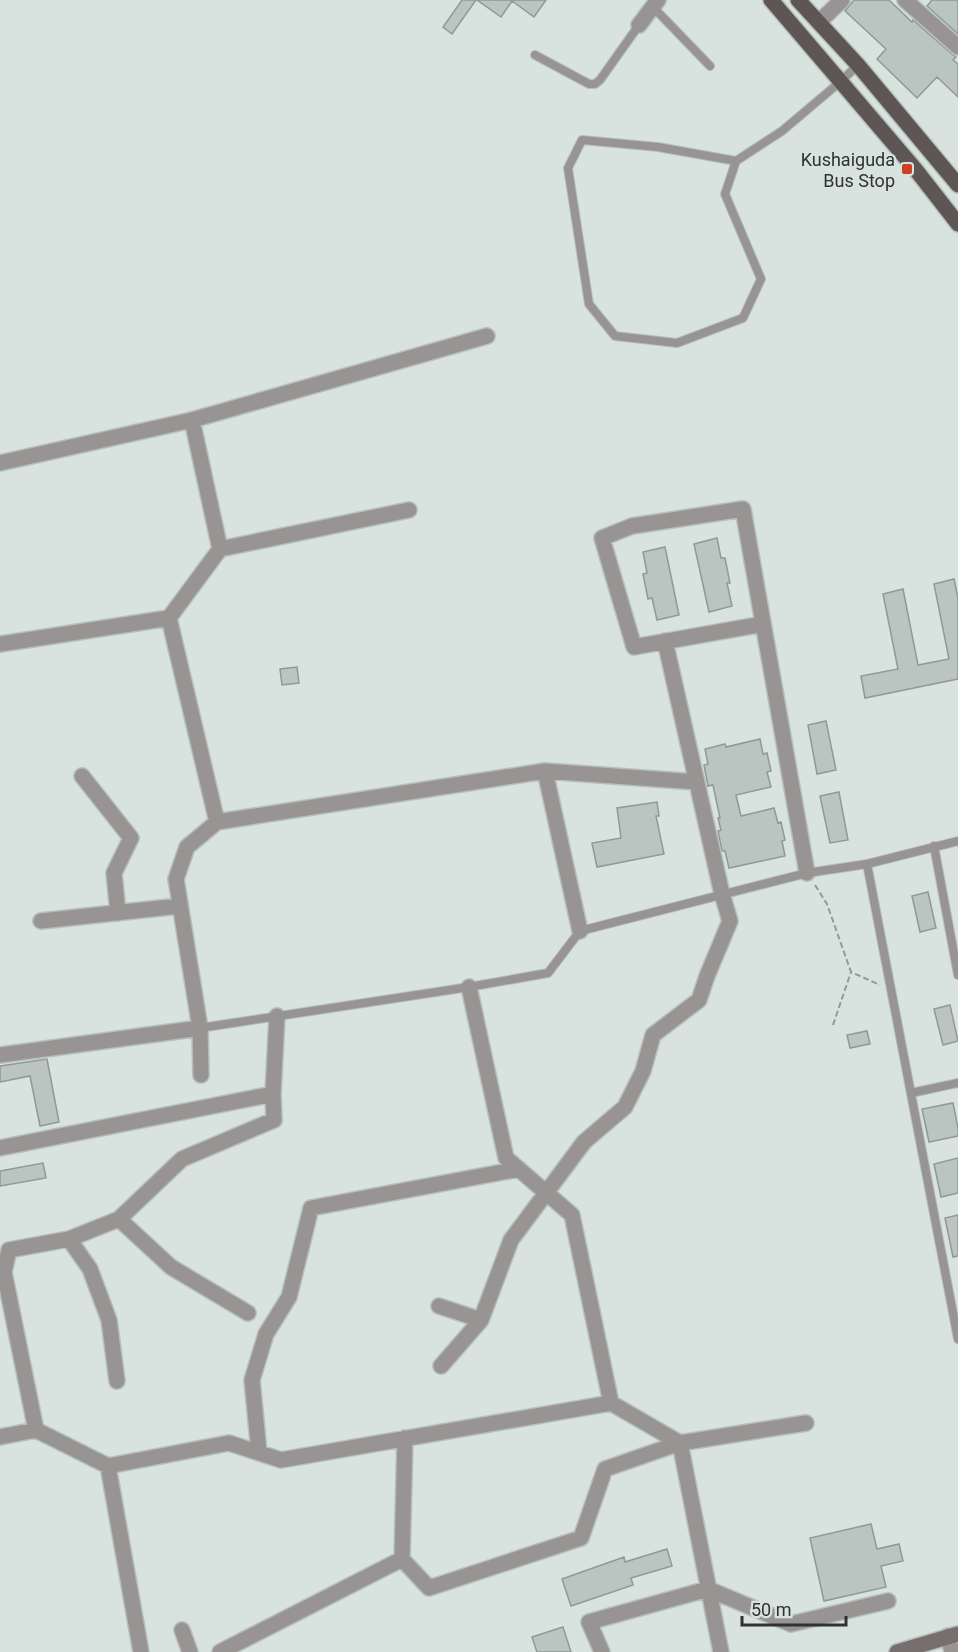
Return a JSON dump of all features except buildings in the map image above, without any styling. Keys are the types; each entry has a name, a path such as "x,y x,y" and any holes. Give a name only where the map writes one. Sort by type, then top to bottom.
{"main road":[{"path":"771,0 836,86 916,170 958,224"},
{"path":"798,0 858,65 958,185"}],"street":[{"path":"819,22 842,0"},
{"path":"905,0 958,47"},
{"path":"639,26 655,3"},
{"path":"0,463 192,420 487,336"},
{"path":"192,420 220,549"},
{"path":"763,624 634,647 602,538 632,526 743,509 807,873"},
{"path":"0,644 169,618 220,549 409,510"},
{"path":"169,618 217,822"},
{"path":"441,1366 481,1320 511,1240 584,1142 625,1107 643,1071 653,1035 699,999 730,921 666,641"},
{"path":"545,771 580,931"},
{"path":"201,1075 200,1028 176,879 187,847 217,822 545,771 697,782"},
{"path":"82,776 131,838 114,873 118,913"},
{"path":"41,921 179,906"},
{"path":"469,987 506,1158 572,1215 611,1403"},
{"path":"36,1430 4,1272 9,1250 69,1239 119,1219 182,1159 274,1120 273,1094 278,1016"},
{"path":"0,1055 200,1028"},
{"path":"0,1148 273,1094"},
{"path":"259,1452 252,1380 266,1334 289,1297 311,1208 519,1169"},
{"path":"119,1219 171,1266 248,1313"},
{"path":"69,1239 90,1269 109,1320 117,1381"},
{"path":"440,1306 481,1320"},
{"path":"0,1437 36,1430 108,1466 229,1443 281,1460 611,1403 680,1443 720,1652"},
{"path":"405,1438 402,1559 429,1587 582,1538 605,1469 680,1443 806,1423"},
{"path":"108,1466 141,1652"},
{"path":"220,1652 402,1559"},
{"path":"602,1652 589,1622 708,1589 791,1624 888,1601"},
{"path":"182,1630 190,1652"},
{"path":"897,1652 953,1635 952,1652"}],"lane":[{"path":"655,3 710,66"},
{"path":"535,55 589,84 596,84 639,26"},
{"path":"735,161 658,147 582,140 568,168 589,304 615,336 678,343 743,318 761,279 725,194 735,161 782,131 858,65"},
{"path":"200,1028 548,973 580,931 807,873 867,864 958,841"},
{"path":"934,846 958,975"},
{"path":"867,864 958,1339"},
{"path":"911,1093 958,1083"}],"path":[{"path":"807,873 826,903 851,972 833,1025"},
{"path":"851,972 891,990"}],"place":[{"name":"Kushaiguda Bus Stop","path":"907,169"}]}
